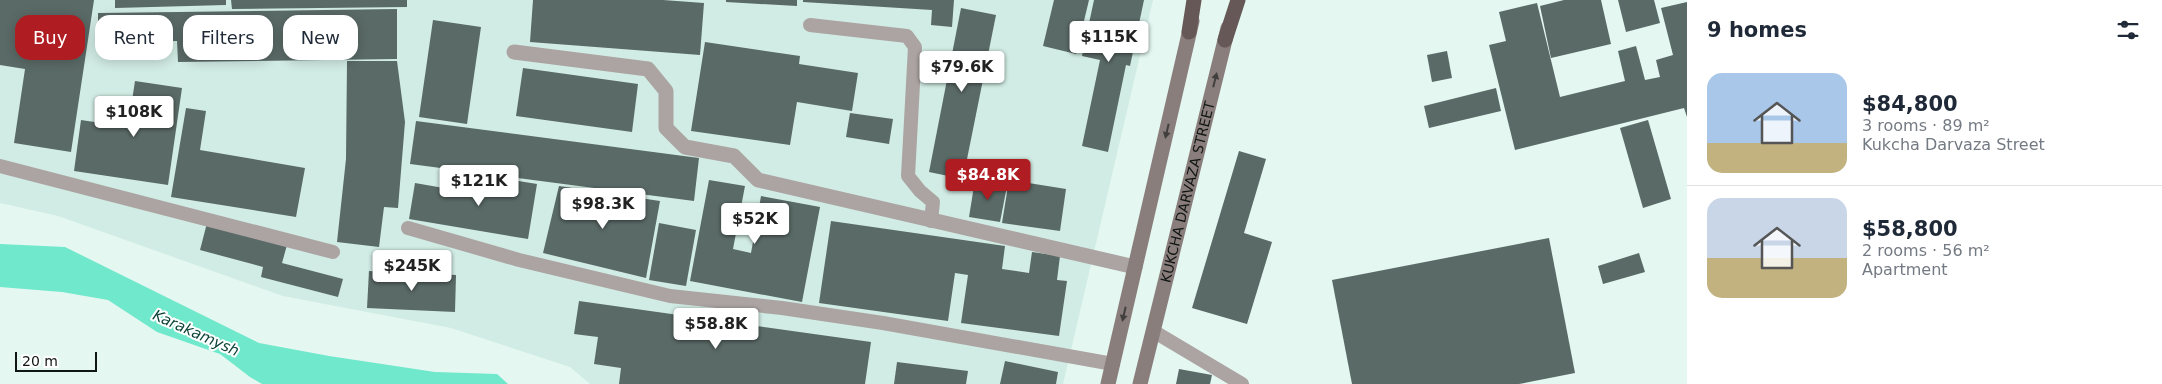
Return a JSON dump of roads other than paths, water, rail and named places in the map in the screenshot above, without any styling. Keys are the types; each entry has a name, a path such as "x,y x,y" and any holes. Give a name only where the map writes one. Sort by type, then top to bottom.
{"highway":[{"path":"1189,32 1194,0"},
{"path":"1225,40 1236,0"}],"main road":[{"path":"1108,384 1198,0"},
{"name":"KUKCHA DARVAZA STREET","path":"1140,384 1225,40"}],"street":[{"path":"514,52 648,68 666,91 666,128 685,147 734,156 758,180 1135,267"}],"lane":[{"path":"810,25 907,36 915,47 908,176 920,191 933,202 931,221"},
{"path":"0,166 333,252"},
{"path":"408,228 519,260 670,296 782,308 883,323 1113,364"},
{"path":"1153,331 1242,384"}],"water":[{"name":"Karakamysh","path":"0,244 65,247 259,343 435,372 497,374 508,384 262,384 220,354 157,332 108,300 62,292 0,287"}]}
